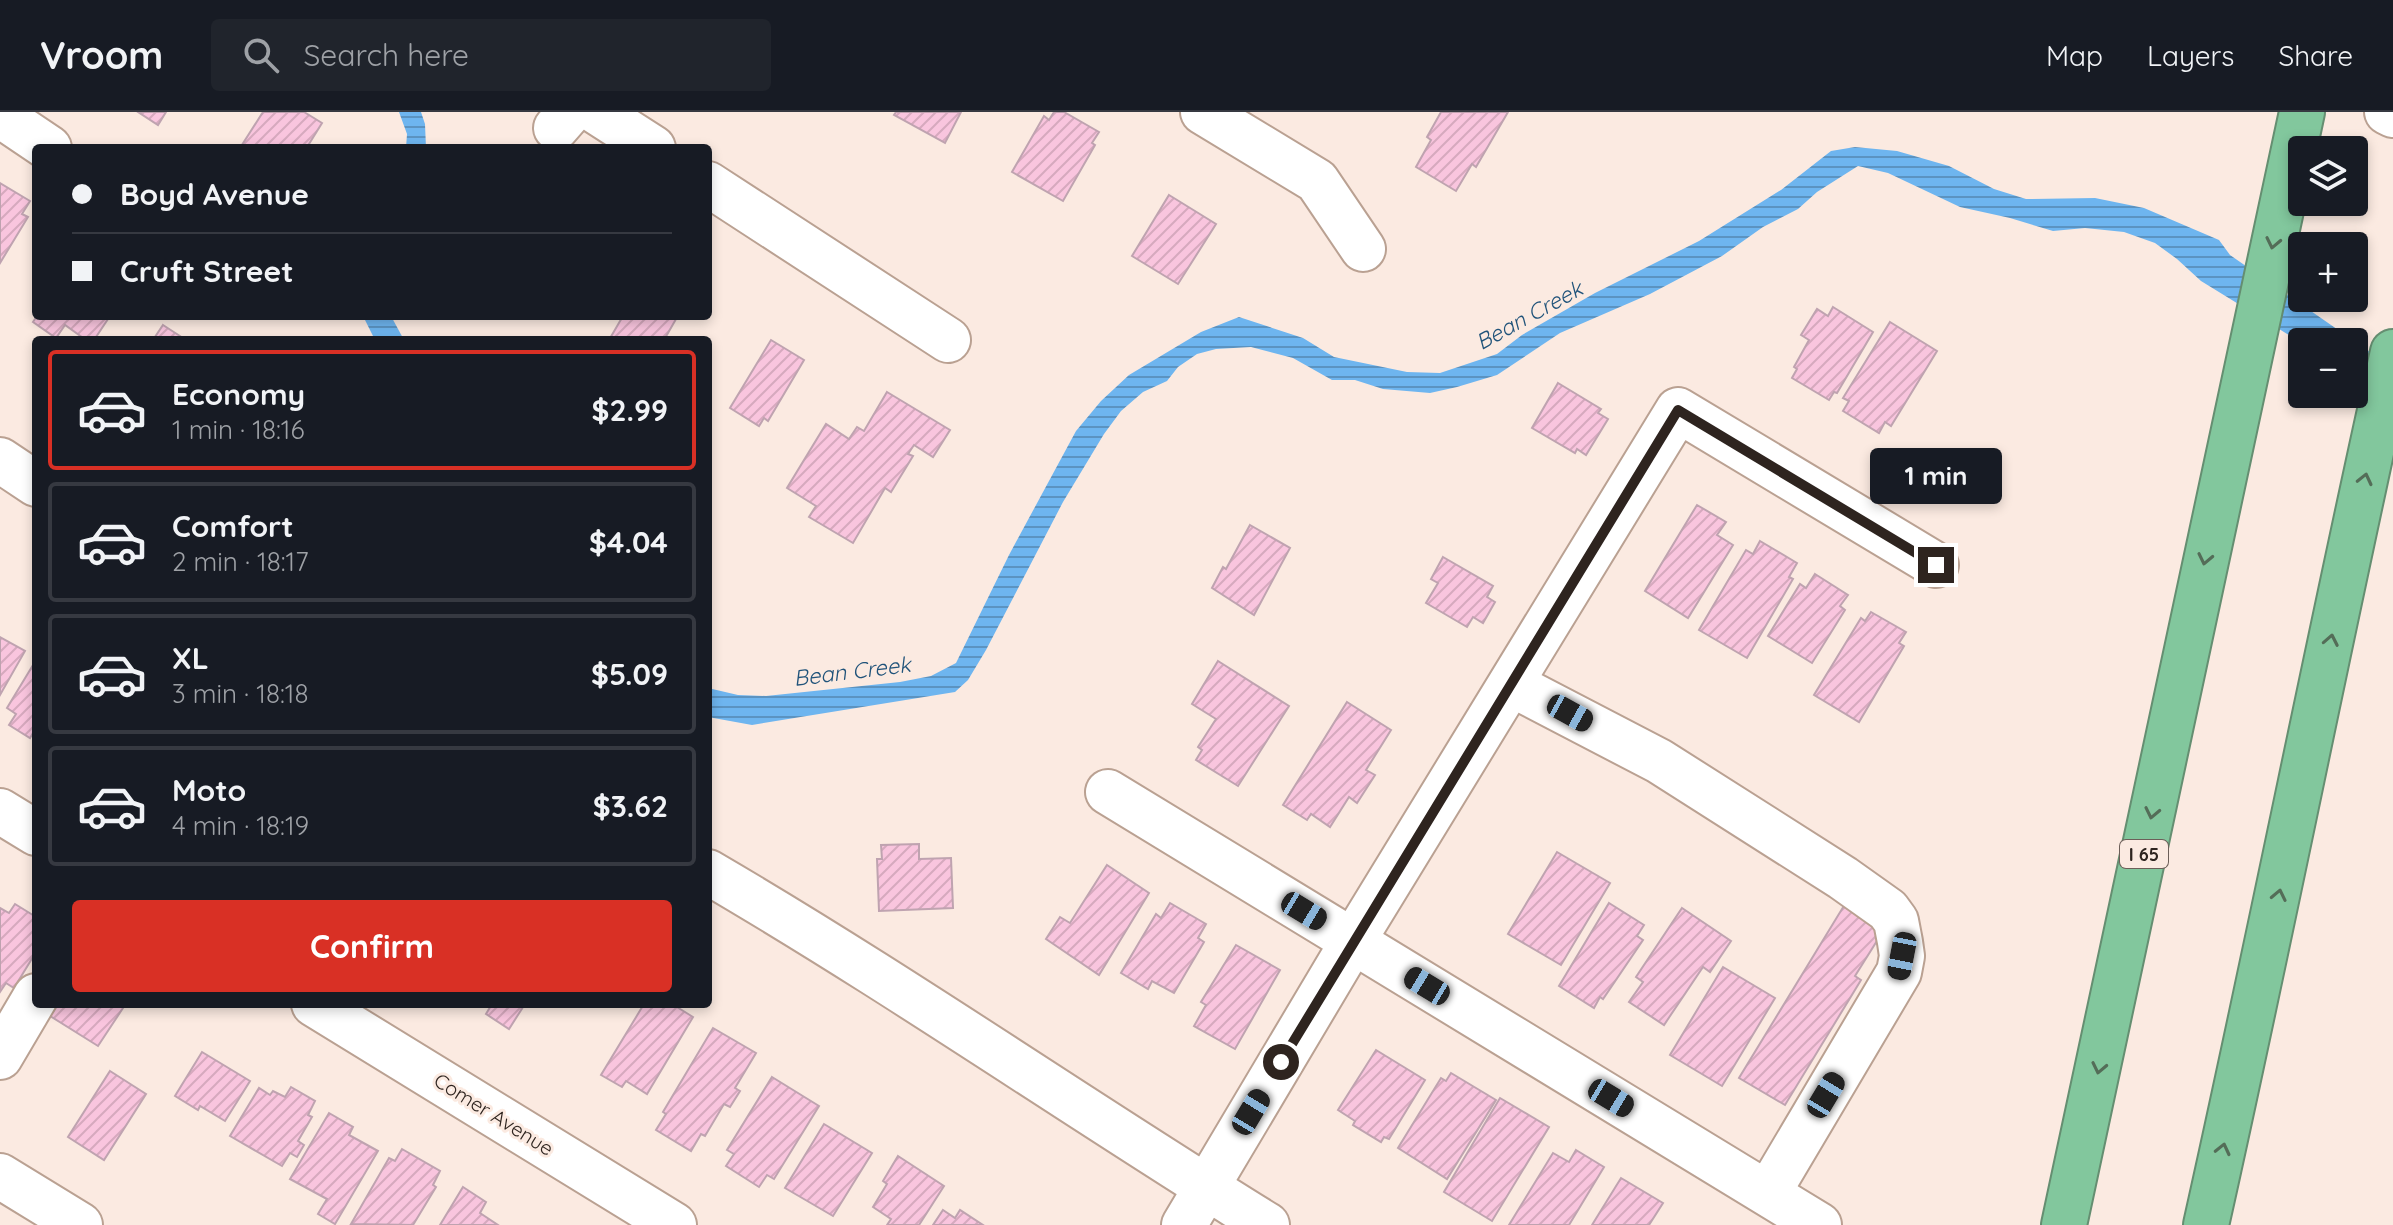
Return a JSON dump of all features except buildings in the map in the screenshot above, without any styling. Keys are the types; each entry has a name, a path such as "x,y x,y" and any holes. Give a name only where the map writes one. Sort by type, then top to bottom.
{"highway":[{"name":"I 65","path":"2064,1225 2302,112"},
{"path":"2206,1225 2257,1000 2393,352"}],"street":[{"path":"597,112 647,144"},
{"path":"1203,112 1317,181 1363,249"},
{"path":"2387,112 2393,115"},
{"path":"0,115 43,144"},
{"path":"712,187 948,340"},
{"path":"1184,1225 1353,941 1678,410 1936,565"},
{"path":"0,460 32,481"},
{"path":"1511,684 1659,761 1843,878 1888,910 1896,921 1902,956 1899,972 1768,1193"},
{"path":"1108,792 1819,1225"},
{"path":"0,811 32,831"},
{"path":"712,874 823,939 1267,1225"},
{"path":"0,1057 32,1003"},
{"name":"Comer Avenue","path":"321,1008 674,1225"},
{"path":"0,1176 80,1225"}],"water":[{"path":"399,112 421,112 426,144 406,144 407,134"},
{"name":"Bean Creek","path":"1855,147 1897,151 1949,166 1994,189 2026,199 2095,198 2144,208 2219,240 2230,255 2288,295 2288,312 2312,312 2335,328 2288,328 2288,334 2201,281 2155,243 2124,232 2085,228 2053,231 1960,207 1888,173 1858,166 1817,192 1798,209 1763,227 1722,256 1650,294 1560,333 1497,375 1457,387 1430,393 1383,389 1355,380 1332,380 1293,358 1251,347 1216,349 1197,354 1178,367 1167,381 1143,392 1121,411 1104,434 1063,502 986,650 968,680 955,692 752,725 712,718 712,689 738,695 766,696 900,682 931,676 956,663 1009,555 1076,431 1101,401 1129,375 1201,332 1239,317 1303,338 1334,357 1407,372 1440,373 1497,354 1522,335 1595,293 1699,241 1781,190 1831,151"},
{"path":"365,320 393,320 402,336 373,336"},
{"name":"Bean Creek","path":"2368,351 2393,368 2393,399 2368,384"}],"route":[{"path":"1281,1062 1678,410 1936,565"}]}
